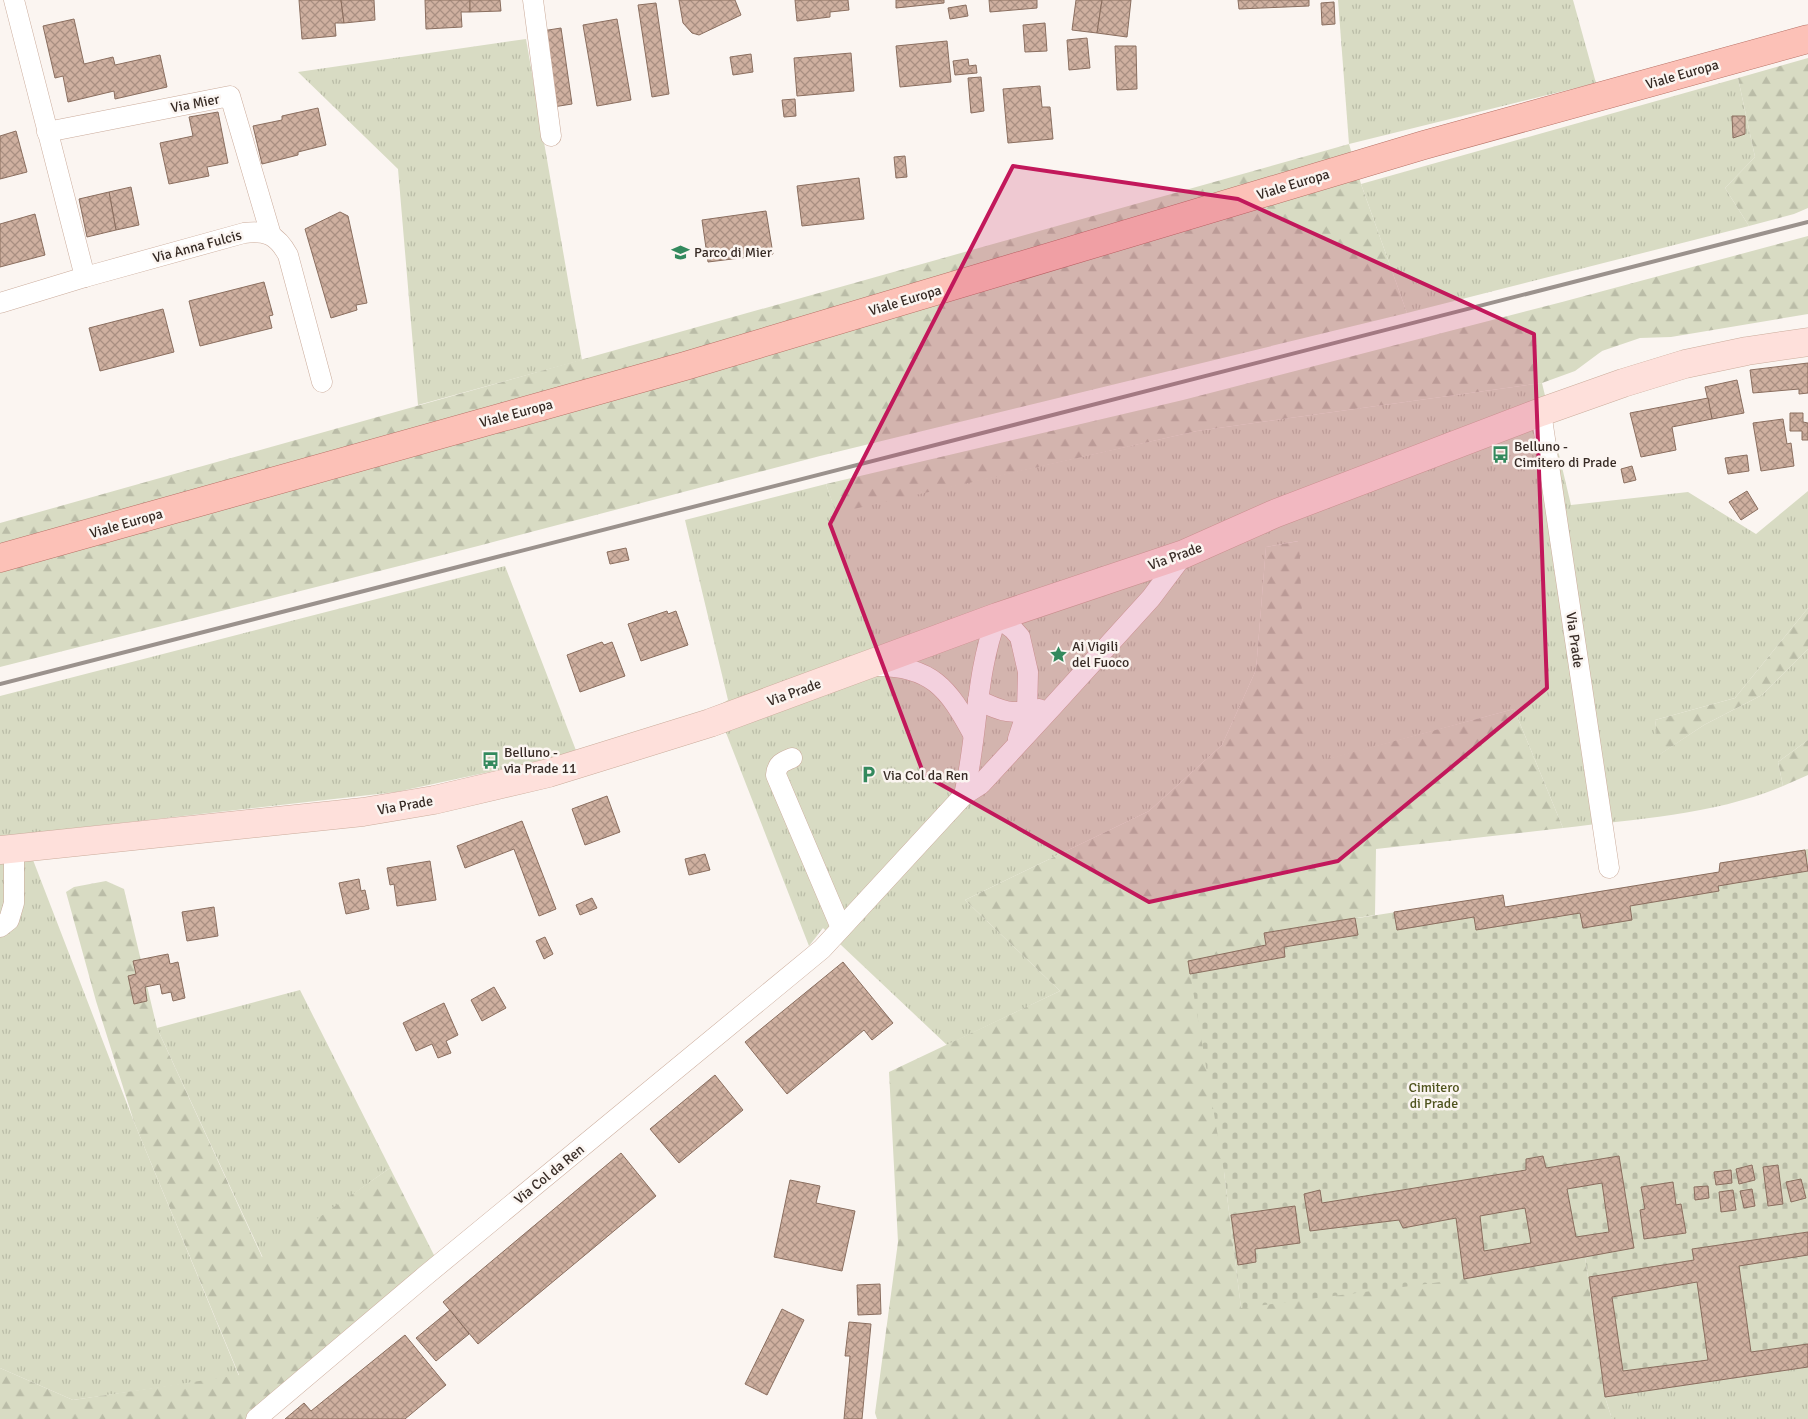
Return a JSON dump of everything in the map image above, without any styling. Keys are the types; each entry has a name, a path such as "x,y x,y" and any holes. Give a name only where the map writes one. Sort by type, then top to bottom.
{"main road":[{"name":"Viale Europa","path":"0,558 684,366 1424,145 1808,39"},
{"name":"Via Prade","path":"7,849 363,812 434,800 568,767 710,722 866,666 997,616 1184,554 1274,514 1541,412 1686,364 1747,351 1808,342"}],"street":[{"path":"14,0 86,276"},
{"path":"533,0 551,136"},
{"name":"Via Mier","path":"47,132 230,96 271,235"},
{"name":"Via Anna Fulcis","path":"0,303 86,276 244,232 258,231 271,235"},
{"path":"271,235 281,243 288,255 322,382"},
{"name":"Via Prade","path":"1541,412 1609,868"},
{"name":"Via Col da Ren","path":"256,1419 425,1276 822,949 964,795 981,784 1053,706 1151,598 1184,554"},
{"name":"Via Col da Ren","path":"964,795 970,771 983,663 989,636 997,616 1020,637 1028,672 1027,712 1016,744"},
{"path":"866,666 896,666 915,671 934,680 957,704 973,734"},
{"path":"978,700 991,707 1014,713 1053,706"},
{"path":"792,758 782,762 777,768 776,775 841,928"},
{"name":"Via Prade","path":"0,927 10,920 14,903 7,849"}],"highlighted area":[{"path":"1013,166 1238,199 1534,334 1547,688 1338,861 1149,902 924,775 830,524"}],"green space":[{"path":"1338,0 1573,0 1596,83 1349,144"},
{"path":"526,39 582,360 418,405 398,169 298,72"},
{"path":"1808,58 1808,208 1794,214 1749,226 1725,188 1755,157 1738,78"},
{"path":"1738,78 1755,157 1725,188 1749,226 1407,313 1361,184"},
{"path":"1349,144 1361,184 1407,313 820,456 478,546 0,667 0,523"},
{"path":"1808,236 1808,314 1671,337 1640,338 1602,351 1575,371 1542,383 1197,431 836,513 826,484 1183,400"},
{"path":"1542,383 1571,505 1688,492 1756,534 1808,491 1808,608 1735,698 1655,720 1660,754 1704,725 1762,695 1808,649 1808,740 1778,762 1783,786 1730,804 1702,810 1563,828 1514,709 1307,765 1298,541 1266,547 1256,670 1222,745 1149,811 965,900 1060,991 947,1045 823,928 809,946 716,707 728,700 685,520 826,484 836,512 1197,431"},
{"path":"1299,541 1308,764 1514,709 1563,828 1376,849 1375,915 1264,933 1266,945 1224,1172 1241,1307 1585,1257 1605,1397 1612,1419 877,1419 875,1413 898,1242 889,1072 1060,991 965,900 1149,811 1222,745 1256,670 1266,547"},
{"path":"505,566 577,753 396,792 23,834 134,1122 239,1376 73,1400 0,1368 0,696"},
{"path":"1808,608 1808,649 1762,695 1704,725 1659,755 1655,720 1735,698"},
{"path":"1808,740 1808,775 1783,786 1778,762"},
{"name":"Cimitero di Prade","path":"1808,849 1808,1367 1605,1397 1585,1257 1464,1279 1241,1308 1224,1172 1188,961 1266,945 1264,933 1503,895 1505,907 1719,872 1720,863"},
{"path":"106,881 124,889 157,1028 262,1257 390,1168 438,1263 264,1419 0,1419 0,1368 73,1400 239,1375 134,1122 96,1001 66,892 74,887"},
{"path":"300,990 390,1168 263,1258 157,1028"},
{"path":"1808,1367 1808,1419 1612,1419 1605,1397"}],"building":[{"path":"299,0 341,0 344,23 335,23 336,36 302,39"},
{"path":"341,0 374,0 375,20 344,23"},
{"path":"425,0 470,0 470,12 461,12 462,27 426,29"},
{"path":"470,0 500,0 501,11 470,12"},
{"path":"679,0 735,0 741,15 699,35 692,33 683,23"},
{"path":"795,0 848,0 849,10 830,12 830,17 797,21"},
{"path":"896,0 944,0 944,3 896,8"},
{"path":"989,0 1037,0 1037,8 990,12"},
{"path":"1076,0 1102,0 1097,33 1072,30"},
{"path":"1102,0 1131,0 1127,37 1097,33"},
{"path":"1238,0 1309,0 1309,6 1239,9"},
{"path":"1334,2 1335,24 1322,25 1321,3"},
{"path":"656,3 669,94 652,97 638,5"},
{"path":"966,5 968,16 950,19 948,8"},
{"path":"74,19 84,64 113,57 115,65 160,55 167,87 115,99 114,91 68,102 63,76 55,78 43,26"},
{"path":"617,19 631,100 597,106 583,25"},
{"path":"1045,23 1047,51 1025,52 1023,25"},
{"path":"561,28 572,104 553,107 542,31"},
{"path":"1087,38 1090,68 1069,70 1067,40"},
{"path":"947,41 951,82 900,87 896,46"},
{"path":"1115,46 1136,46 1137,89 1117,90"},
{"path":"851,53 854,91 797,96 794,58"},
{"path":"751,54 753,72 733,75 730,57"},
{"path":"968,59 969,66 976,65 977,73 955,75 953,61"},
{"path":"981,77 984,111 971,113 968,78"},
{"path":"1040,86 1042,107 1050,107 1053,139 1008,143 1003,89"},
{"path":"795,99 796,116 784,117 782,100"},
{"path":"318,108 326,145 298,152 298,155 262,164 253,126 282,120 282,116"},
{"path":"218,112 228,163 207,167 209,176 169,184 160,143 193,136 189,117"},
{"path":"1732,116 1745,116 1745,134 1733,138"},
{"path":"16,131 27,172 0,179 0,136"},
{"path":"905,156 907,177 896,178 894,157"},
{"path":"859,178 864,219 802,226 797,186"},
{"path":"131,187 139,225 116,230 109,192"},
{"path":"109,192 116,230 87,237 79,199"},
{"path":"766,211 773,254 708,262 702,220"},
{"path":"340,212 348,216 367,303 356,305 357,310 331,318 305,229"},
{"path":"35,214 45,255 0,267 0,224"},
{"path":"264,282 273,315 269,316 272,328 200,346 189,301"},
{"path":"163,309 174,352 100,371 89,328"},
{"path":"1808,363 1808,393 1799,394 1799,389 1753,393 1750,370"},
{"path":"1737,380 1744,413 1712,419 1705,387"},
{"path":"1708,398 1712,419 1672,427 1676,450 1641,457 1630,413"},
{"path":"1790,413 1803,413 1803,422 1808,423 1808,440 1802,440 1802,431 1790,431"},
{"path":"1783,419 1787,444 1791,443 1794,466 1761,471 1753,423"},
{"path":"1747,455 1749,471 1728,474 1725,458"},
{"path":"1632,466 1636,480 1624,483 1621,469"},
{"path":"1747,491 1758,509 1741,520 1729,502"},
{"path":"626,548 629,560 610,564 607,552"},
{"path":"667,611 668,614 676,611 688,645 641,661 628,624"},
{"path":"602,642 604,645 612,642 625,676 580,692 567,655"},
{"path":"607,796 620,832 585,845 572,809"},
{"path":"522,821 556,909 539,916 514,849 465,868 457,846"},
{"path":"1805,850 1808,871 1718,886 1719,891 1630,906 1632,920 1583,928 1580,913 1476,930 1474,917 1397,930 1394,912 1503,895 1505,907 1719,872 1720,863"},
{"path":"705,854 710,870 689,875 685,859"},
{"path":"430,861 436,900 397,906 394,884 390,885 387,868"},
{"path":"359,879 361,891 365,890 369,909 346,914 339,883"},
{"path":"592,898 597,908 580,915 576,905"},
{"path":"214,907 218,936 187,941 182,912"},
{"path":"1355,918 1358,935 1284,947 1285,957 1190,974 1188,961 1266,945 1264,933"},
{"path":"545,937 553,954 544,959 536,941"},
{"path":"168,954 170,964 178,962 185,998 173,1001 171,992 162,994 160,984 145,987 147,1001 134,1004 128,976 136,974 133,961"},
{"path":"843,962 893,1023 872,1040 864,1030 787,1094 745,1042"},
{"path":"494,987 506,1008 482,1021 471,1000"},
{"path":"444,1003 458,1035 446,1041 451,1053 438,1058 432,1044 416,1051 403,1023"},
{"path":"715,1075 743,1110 679,1163 650,1129"},
{"path":"621,1153 656,1196 478,1344 443,1302"},
{"path":"1543,1156 1546,1168 1619,1156 1634,1248 1464,1279 1456,1218 1403,1228 1399,1220 1310,1231 1304,1194 1320,1190 1322,1203 1526,1170 1526,1159","holes":["1602,1183 1609,1232 1576,1237 1567,1189","1525,1208 1531,1243 1484,1251 1480,1216"]},
{"path":"1752,1165 1755,1180 1739,1184 1736,1169"},
{"path":"1778,1165 1783,1204 1768,1206 1763,1167"},
{"path":"1731,1170 1732,1183 1716,1185 1714,1172"},
{"path":"1801,1179 1806,1198 1791,1202 1786,1182"},
{"path":"790,1180 820,1186 816,1203 855,1211 842,1271 774,1257"},
{"path":"1673,1182 1676,1205 1681,1204 1686,1233 1644,1239 1640,1210 1645,1209 1641,1187"},
{"path":"1708,1186 1709,1198 1695,1200 1694,1187"},
{"path":"1752,1189 1755,1206 1744,1208 1740,1191"},
{"path":"1733,1190 1736,1210 1721,1212 1719,1192"},
{"path":"1295,1206 1300,1243 1255,1249 1256,1262 1238,1265 1231,1215"},
{"path":"1808,1232 1808,1255 1739,1266 1751,1352 1808,1344 1808,1367 1605,1397 1589,1277 1694,1260 1692,1249","holes":["1697,1282 1708,1360 1623,1371 1612,1297"]},
{"path":"880,1284 881,1314 858,1315 857,1285"},
{"path":"782,1309 804,1320 767,1395 745,1384"},
{"path":"450,1310 469,1334 436,1361 416,1338"},
{"path":"849,1322 871,1324 862,1419 844,1419 850,1356 845,1356"},
{"path":"405,1335 446,1385 405,1419 285,1419 304,1403 311,1411"}],"railway":[{"path":"0,684 1808,222"}],"place":[{"name":"Parco di Mier","path":"680,252"},
{"name":"Belluno - Cimitero di Prade","path":"1500,454"},
{"name":"Ai Vigili del Fuoco","path":"1058,654"},
{"name":"Belluno - via Prade 11","path":"490,760"},
{"name":"Via Col da Ren","path":"869,775"}]}
